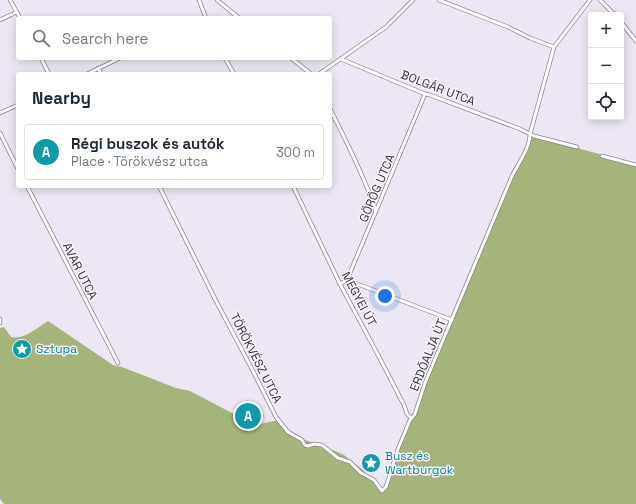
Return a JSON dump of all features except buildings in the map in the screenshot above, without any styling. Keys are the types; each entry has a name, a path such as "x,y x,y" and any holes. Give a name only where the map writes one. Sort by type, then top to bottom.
{"street":[{"path":"10,0 19,16"},
{"path":"199,0 205,16"},
{"path":"216,0 236,16"},
{"path":"322,72 386,26 413,0"},
{"path":"439,0 554,47 590,0"},
{"path":"600,0 612,12"},
{"path":"0,20 17,12"},
{"path":"624,26 636,41"},
{"name":"ERDŐALJA ÚT","path":"382,491 387,484 398,449 411,418 415,414 425,383 512,176 527,146 554,47"},
{"name":"BOLGÁR UTCA","path":"341,59 425,94 520,129 537,137 577,147"},
{"path":"42,60 47,72"},
{"path":"91,72 116,60"},
{"path":"226,60 233,72"},
{"path":"294,60 308,72"},
{"path":"98,68 100,72"},
{"name":"GÖRÖG UTCA","path":"347,280 425,94"},
{"path":"0,113 16,106"},
{"path":"332,113 377,211"},
{"path":"0,133 16,165"},
{"path":"602,156 636,165"},
{"name":"AVAR UTCA","path":"28,188 118,363"},
{"name":"TÖRÖKVÉSZ UTCA","path":"160,188 276,417 288,432 302,440 306,445 316,444 322,446 341,460 350,462 359,471 373,480 382,491"},
{"name":"MEGYEI ÚT","path":"295,188 340,284 381,360 404,405 407,414 411,418"},
{"path":"340,284 347,280 452,320"}],"green space":[{"path":"530,134 636,164 636,504 4,504 0,499 0,328 4,327 11,337 21,337 48,321 113,365 122,367 176,388 190,391 255,425 279,420 283,426 296,437 344,455 363,470 382,491 398,449 415,414 422,392 512,176 525,151"}],"place":[{"name":"Sztupa","path":"22,349"},
{"name":"Régi buszok és autók","path":"248,416"},
{"name":"Busz és Wartburgok","path":"371,463"}]}
